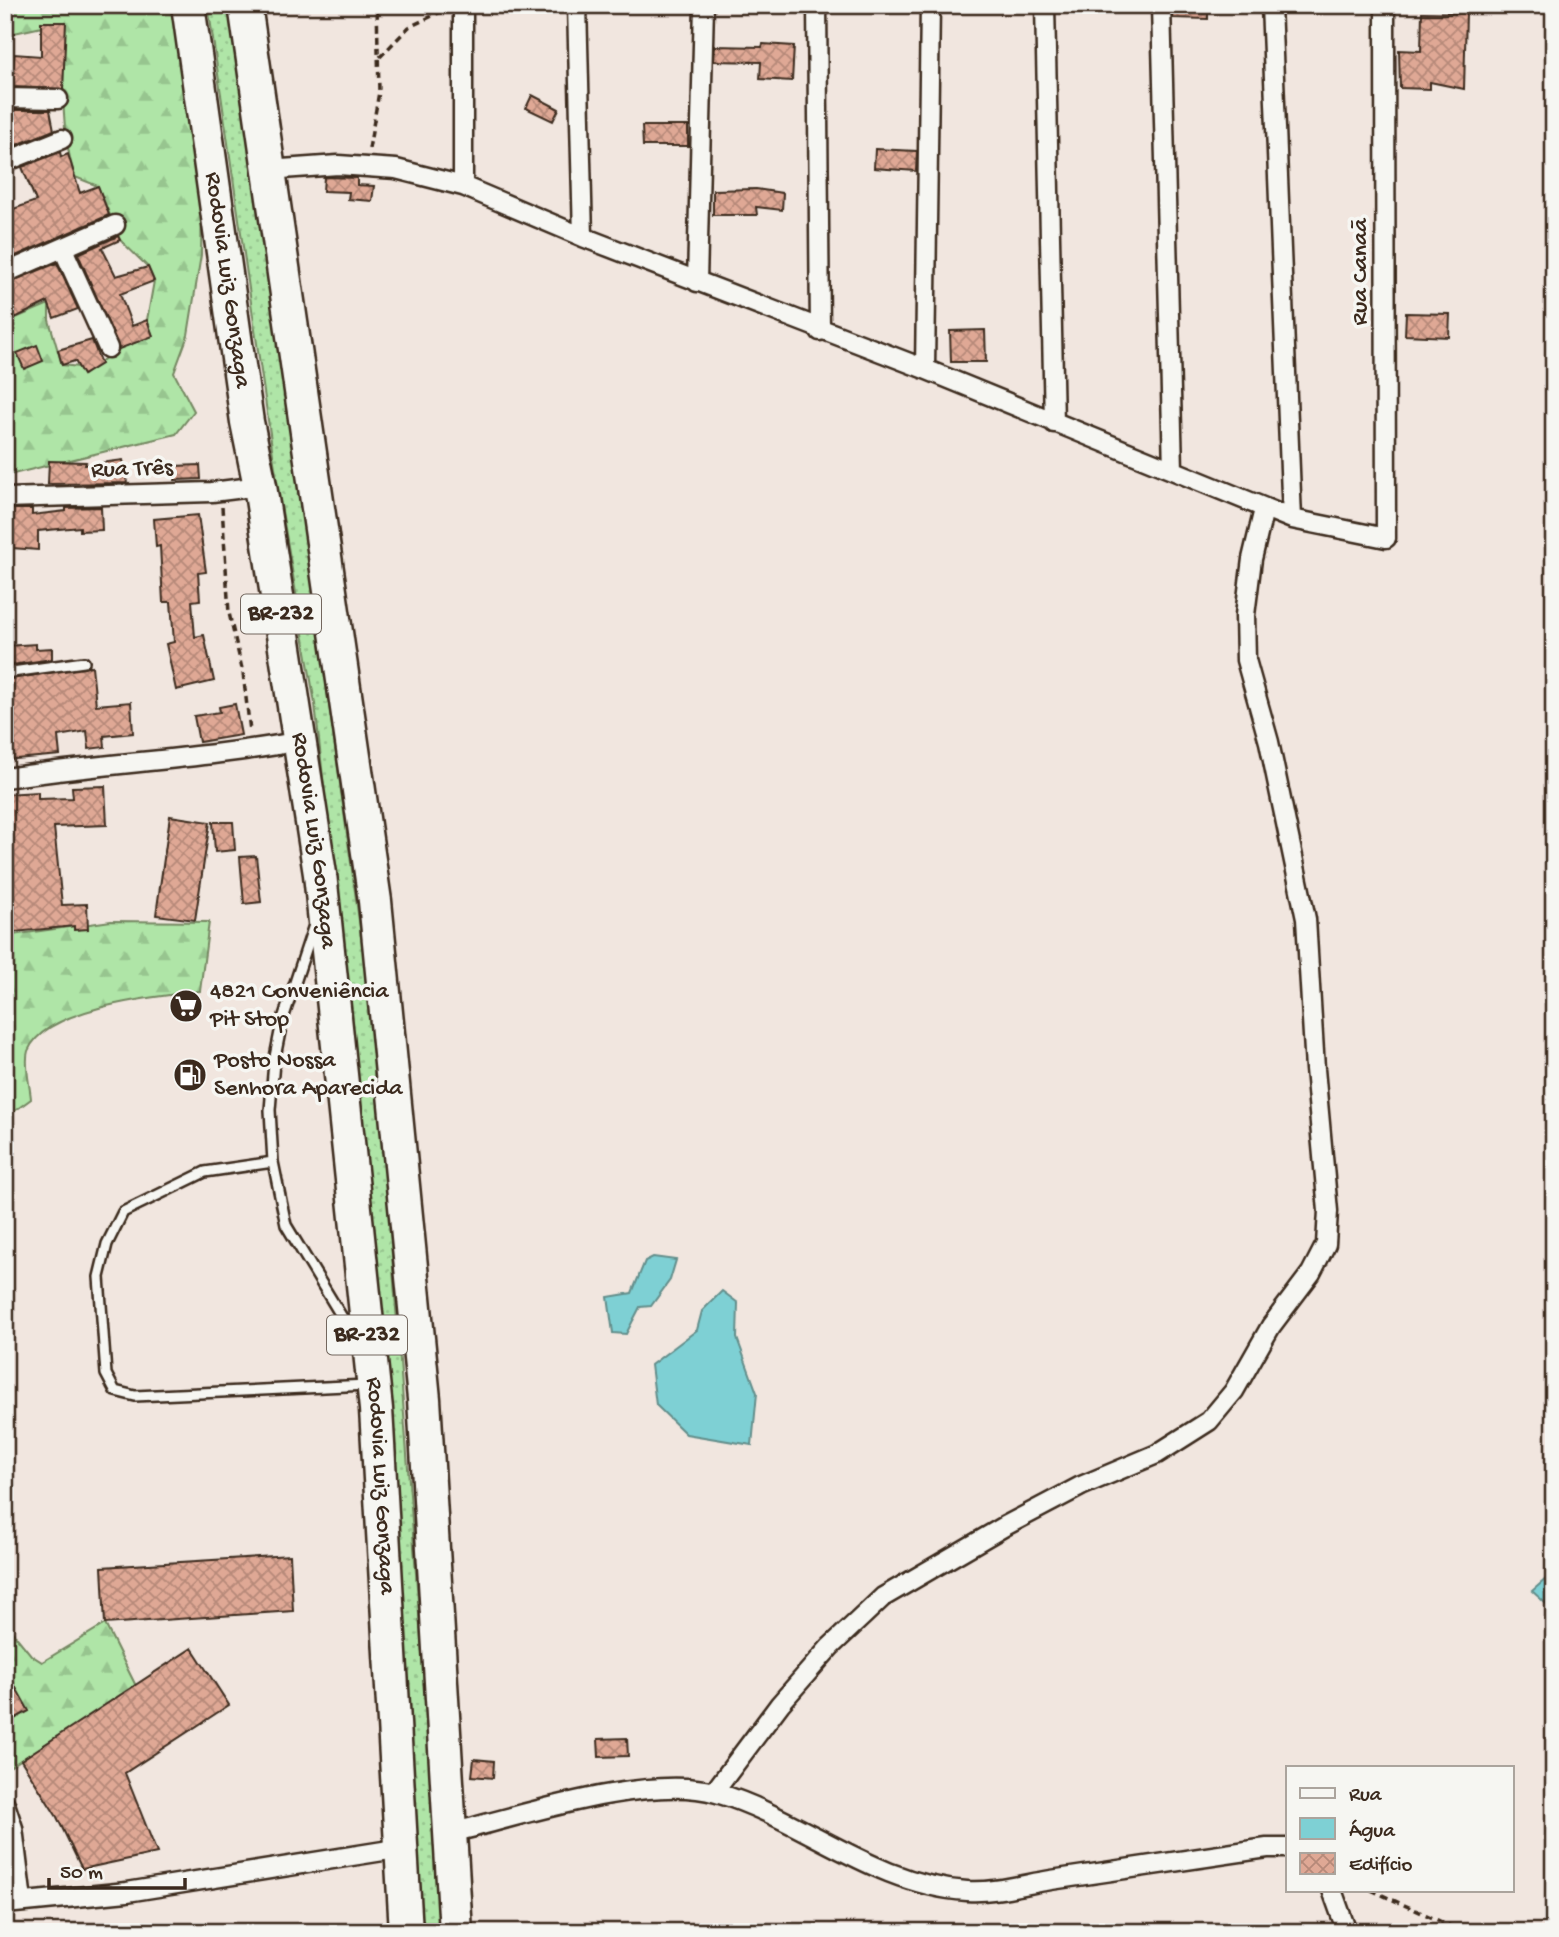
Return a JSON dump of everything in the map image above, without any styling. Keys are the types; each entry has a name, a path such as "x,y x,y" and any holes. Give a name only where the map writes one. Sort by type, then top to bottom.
{"highway":[{"name":"Rodovia Luiz Gonzaga","path":"188,5 247,422 302,741 320,874 371,1373 406,1932"},
{"name":"Rodovia Luiz Gonzaga","path":"245,5 374,901 424,1399 456,1932"}],"street":[{"path":"463,5 463,186"},
{"path":"577,5 583,237"},
{"path":"697,282 704,5"},
{"path":"817,5 820,331"},
{"path":"925,369 930,5"},
{"path":"1045,5 1054,423"},
{"path":"1161,5 1173,469"},
{"path":"268,170 365,167 396,169 463,186 583,237 820,331 925,369 1292,519 1271,5"},
{"name":"Rua Canaã","path":"1292,519 1386,538 1385,5"},
{"path":"5,98 58,99"},
{"path":"5,162 62,139"},
{"path":"5,273 114,225"},
{"path":"63,249 108,348"},
{"name":"Rua Três","path":"5,498 221,491 260,486"},
{"path":"714,1792 780,1704 830,1647 883,1597 1005,1526 1081,1486 1157,1454 1209,1421 1234,1391 1271,1326 1311,1273 1326,1244 1328,1211 1314,1069 1306,919 1269,742 1246,660 1248,592 1252,559 1264,509"},
{"path":"5,778 80,767 252,750 302,741"},
{"path":"451,1833 595,1797 668,1788 714,1792 758,1808 849,1856 911,1882 969,1892 1286,1847"},
{"path":"5,1804 13,1828 14,1902 127,1892 402,1847"},
{"path":"1333,1892 1347,1932"}],"lane":[{"path":"5,673 84,662"},
{"path":"274,1162 205,1172 123,1212 107,1244 99,1277 106,1374 115,1391 135,1396 371,1373 286,1225 274,1162 270,1110 274,1062 282,1022 315,923 320,874"}],"path":[{"path":"365,167 379,92 377,5"},
{"path":"379,58 409,27 456,5"},
{"path":"221,491 229,613 243,673 252,750"},
{"path":"1375,1892 1464,1932"}],"green space":[{"path":"5,5 172,5 179,37 202,206 201,255 188,335 174,373 194,411 176,434 5,476 5,298 16,318 49,304 49,320 62,365 79,367 84,375 117,349 153,336 147,320 154,281 148,267 120,240 98,186 75,177 64,120 65,22 5,35"},
{"path":"208,5 232,5 376,1043 443,1932 418,1932 372,1228 315,704 277,482"},
{"path":"111,921 209,922 200,991 105,1006 56,1024 39,1036 28,1051 31,1099 5,1118 5,936"},
{"path":"5,1623 31,1655 42,1662 105,1624 136,1686 5,1770"}],"water":[{"path":"653,1257 676,1260 670,1280 651,1306 640,1307 626,1334 613,1333 608,1297 632,1293 645,1261"},
{"path":"722,1291 738,1303 737,1338 757,1393 752,1445 686,1434 656,1405 651,1365 697,1330 702,1311"},
{"path":"1554,1572 1554,1611 1532,1591"}],"building":[{"path":"1172,5 1208,5 1208,19 1173,18"},
{"path":"1422,12 1466,13 1464,89 1430,82 1430,89 1400,88 1399,50 1421,51"},
{"path":"41,22 66,22 63,89 11,87 14,54 41,56"},
{"path":"763,44 794,46 792,81 760,79 761,62 714,61 715,46 762,47"},
{"path":"532,95 559,109 553,121 526,108"},
{"path":"5,110 50,110 54,130 14,146 5,121"},
{"path":"642,126 688,126 688,146 643,146"},
{"path":"875,149 917,151 916,171 874,168"},
{"path":"60,152 61,157 68,154 80,193 98,186 109,215 9,259 5,250 5,212 36,201 22,167"},
{"path":"324,177 357,178 357,185 374,186 372,201 348,199 349,192 323,191"},
{"path":"756,189 783,193 782,210 756,207 757,215 713,215 713,190"},
{"path":"118,236 120,240 102,248 116,276 148,267 154,281 120,294 132,326 147,320 153,336 119,349 78,254"},
{"path":"57,263 78,309 54,318 48,302 15,318 5,298 5,284"},
{"path":"1406,313 1450,314 1449,337 1405,335"},
{"path":"985,330 986,362 951,362 950,331"},
{"path":"92,340 101,364 83,375 75,361 62,365 58,350"},
{"path":"37,345 43,361 24,369 17,353"},
{"path":"123,460 127,483 48,484 49,461 86,462 85,465"},
{"path":"200,465 201,479 175,480 174,466"},
{"path":"101,507 102,530 80,531 80,527 38,531 38,550 12,548 13,536 5,536 5,509 32,509 32,515 66,511 66,508"},
{"path":"198,515 206,572 198,573 200,600 192,601 195,637 204,635 214,681 176,690 166,644 174,642 171,602 163,602 160,546 156,547 154,519"},
{"path":"36,644 36,649 52,648 52,659 5,666 5,646"},
{"path":"92,666 96,705 131,702 133,733 104,736 105,747 89,749 87,731 58,736 60,755 5,760 5,680"},
{"path":"235,704 241,735 199,742 194,716 220,712 219,707"},
{"path":"105,786 107,825 54,827 62,905 87,904 88,929 74,930 74,926 5,933 5,794 38,792 38,799 73,798 72,787"},
{"path":"170,816 210,822 195,920 156,915"},
{"path":"213,822 233,822 235,850 215,852"},
{"path":"256,856 261,902 244,904 240,857"},
{"path":"290,1555 293,1611 105,1624 102,1567"},
{"path":"192,1648 229,1705 125,1773 157,1853 82,1869 57,1817 21,1760"},
{"path":"5,1668 29,1711 5,1724"},
{"path":"627,1738 628,1756 599,1757 598,1739"},
{"path":"474,1759 494,1761 493,1778 472,1776"}],"place":[{"name":"4821 Conveniência Pit Stop","path":"186,1006"},
{"name":"Posto Nossa Senhora Aparecida","path":"190,1075"}]}
